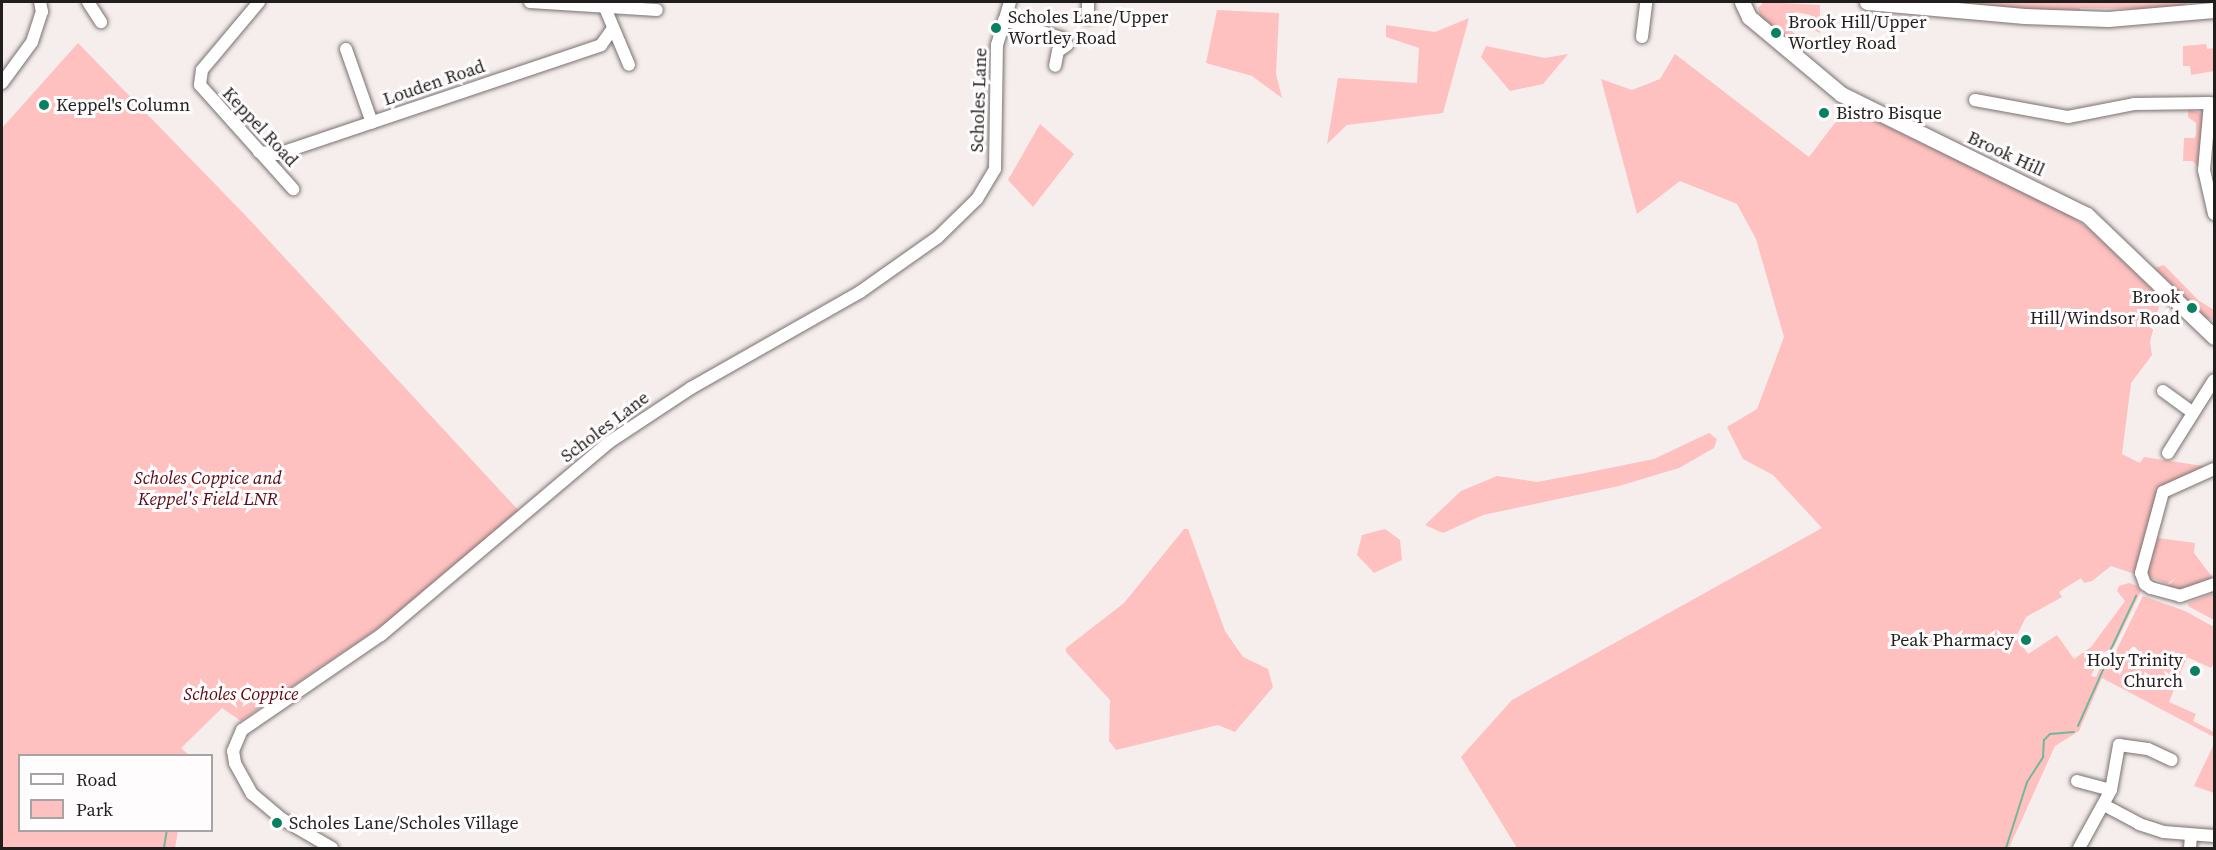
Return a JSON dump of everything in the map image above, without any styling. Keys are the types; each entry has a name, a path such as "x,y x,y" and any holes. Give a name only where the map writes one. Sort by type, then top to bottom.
{"main road":[{"name":"Brook Hill","path":"1742,2 1749,17 1841,94 2087,215 2214,336"},
{"path":"1867,2 2108,19 2205,8"}],"street":[{"path":"2,83 32,42 42,12 40,2"},
{"path":"88,2 101,22"},
{"name":"Keppel Road","path":"259,2 199,77 205,94 293,189"},
{"path":"530,2 657,9"},
{"name":"Scholes Lane","path":"332,849 282,819 252,794 235,763 233,751 242,730 381,635 609,443 691,388 860,292 938,237 977,199 995,170 997,45 1010,2"},
{"path":"1088,2 1088,18"},
{"path":"1642,38 1646,2"},
{"path":"604,5 612,30 628,65"},
{"path":"1004,20 1061,38 1067,45 1058,51 1055,66"},
{"name":"Louden Road","path":"258,152 278,154 601,45 612,30"},
{"path":"346,49 372,123"},
{"path":"1975,100 2068,117 2134,104 2212,103 2204,170 2214,214"},
{"path":"2168,453 2214,380"},
{"path":"2163,390 2193,412"},
{"path":"2214,468 2163,492 2141,573 2145,584 2187,596 2214,584"},
{"path":"2079,849 2111,790 2119,745 2148,749 2172,760"},
{"path":"2077,781 2111,790"},
{"path":"2104,805 2139,824 2191,842 2214,836"}],"green space":[{"path":"1764,2 1820,5 1820,33 1806,26 1811,15 1795,12 1788,27 1795,34 1792,46 1761,19 1758,8"},
{"path":"1944,2 2188,2 2184,6 2162,9 2080,8 2079,13"},
{"path":"1217,10 1279,13 1276,74 1282,98 1252,76 1206,63"},
{"path":"1469,18 1443,113 1347,125 1327,144 1338,78 1417,83 1419,48 1386,37 1386,25 1435,32"},
{"name":"Scholes Coppice and Keppel's Field LNR","path":"78,43 247,217 519,511 392,619 241,721 222,708 181,748 188,754 18,754 18,832 178,832 175,848 2,848 2,128"},
{"path":"2206,44 2207,49 2214,48 2214,71 2191,75 2190,66 2183,66 2183,46"},
{"path":"1486,46 1545,58 1568,54 1543,84 1510,91 1481,57"},
{"path":"1675,54 1809,157 1847,107 2066,213 2088,228 2161,298 2150,342 2152,355 2131,383 2122,454 2140,463 2144,457 2209,467 2170,485 2146,547 2140,550 2135,574 2111,566 2092,581 2084,583 2081,578 2059,592 2062,597 2026,617 2016,637 2028,654 2057,635 2074,659 2091,647 2125,601 2117,591 2119,586 2129,583 2138,586 2141,591 2114,647 2102,653 2091,676 2096,677 2104,658 2116,651 2143,596 2185,611 2214,627 2214,663 2211,668 2187,657 2169,702 2196,714 2193,721 2214,732 2214,737 2102,678 2079,731 2055,746 2009,848 1517,848 1461,757 1512,700 1822,528 1773,475 1743,459 1727,427 1757,409 1784,337 1756,239 1737,204 1680,181 1637,214 1601,79 1632,90 1660,79"},
{"path":"2188,109 2204,114 2199,168 2193,161 2183,161 2184,138 2195,138 2196,133 2196,123 2188,117"},
{"path":"1040,124 1074,154 1033,207 1008,180"},
{"path":"2164,265 2198,300 2214,310 2214,320 2205,318 2155,268"},
{"path":"1709,433 1717,439 1714,448 1679,468 1619,486 1483,515 1443,533 1425,525 1461,491 1497,476 1537,482 1585,473 1654,459"},
{"path":"1184,529 1188,529 1225,631 1243,657 1268,669 1273,687 1235,732 1218,725 1116,750 1109,741 1110,700 1066,652 1066,648 1124,603"},
{"path":"1385,529 1400,540 1402,560 1374,573 1357,555 1362,535"},
{"path":"2158,538 2195,543 2194,553 2212,577 2198,586 2182,590 2168,586 2177,577 2167,584 2150,577 2146,568"},
{"path":"2214,593 2214,620 2188,606 2188,603"},
{"path":"2214,744 2214,793 2194,786"}],"waterway":[{"path":"2111,649 2136,596"},
{"path":"2078,726 2110,654"},
{"path":"2006,848 2027,782 2043,757 2044,740 2050,734 2074,732"},
{"path":"164,848 167,832"}],"place":[{"name":"Scholes Lane/Upper Wortley Road","path":"996,28"},
{"name":"Brook Hill/Upper Wortley Road","path":"1776,33"},
{"name":"Keppel's Column","path":"44,105"},
{"name":"Bistro Bisque","path":"1824,113"},
{"name":"Brook Hill/Windsor Road","path":"2192,308"},
{"name":"Peak Pharmacy","path":"2026,640"},
{"name":"Holy Trinity Church","path":"2195,671"},
{"name":"Scholes Lane/Scholes Village","path":"277,823"}],"park label":[{"name":"Scholes Coppice","path":"241,694"}]}
